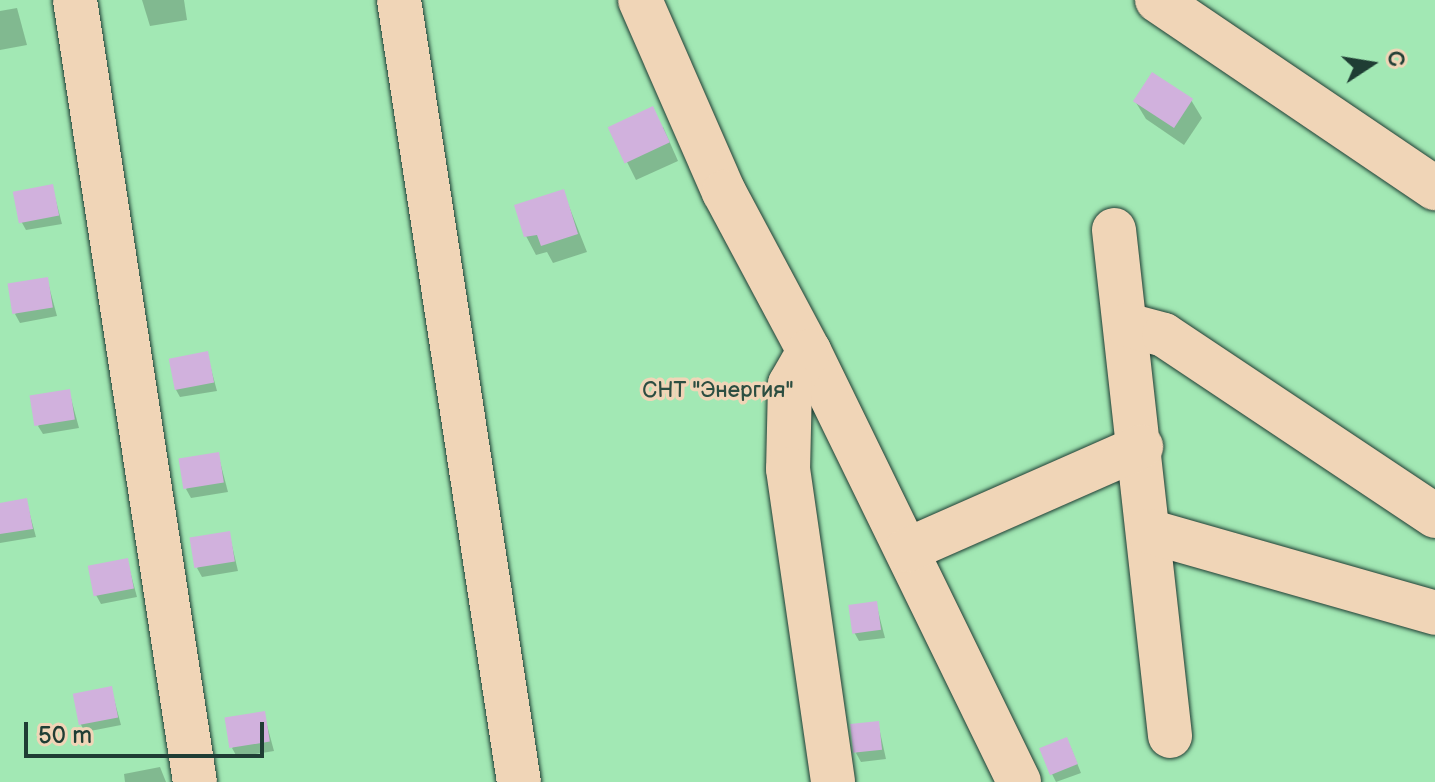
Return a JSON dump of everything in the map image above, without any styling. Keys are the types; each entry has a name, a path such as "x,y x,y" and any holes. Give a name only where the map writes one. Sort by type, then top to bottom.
{"lane":[{"path":"75,0 195,782"},
{"path":"399,0 519,782"},
{"path":"640,0 724,192 809,351 1019,782"},
{"path":"1157,0 1435,188"},
{"path":"1114,230 1141,447 1170,736"},
{"path":"1127,325 1164,335 1435,516"},
{"path":"809,351 790,384 788,469 833,782"},
{"path":"907,550 1141,447"},
{"path":"1148,531 1435,613"}],"green space":[{"name":"СНТ \"Энергия\"","path":"0,0 1435,0 1435,782 0,782"}],"building":[{"path":"1152,72 1193,99 1174,128 1133,101"},
{"path":"653,106 670,142 625,163 608,127"},
{"path":"53,184 59,215 19,223 13,192"},
{"path":"564,189 578,234 541,246 537,235 524,237 514,205"},
{"path":"48,277 53,308 12,314 8,283"},
{"path":"208,351 214,382 175,390 169,359"},
{"path":"70,389 75,420 34,426 30,395"},
{"path":"219,452 224,483 183,489 179,458"},
{"path":"27,498 33,529 0,534 0,503"},
{"path":"230,531 235,562 194,568 190,537"},
{"path":"128,558 134,588 94,596 88,566"},
{"path":"877,601 881,630 852,634 848,605"},
{"path":"112,686 118,717 79,725 73,694"},
{"path":"265,711 270,742 229,748 225,717"},
{"path":"879,721 882,750 853,753 850,724"},
{"path":"1067,737 1078,764 1050,775 1039,748"}]}
